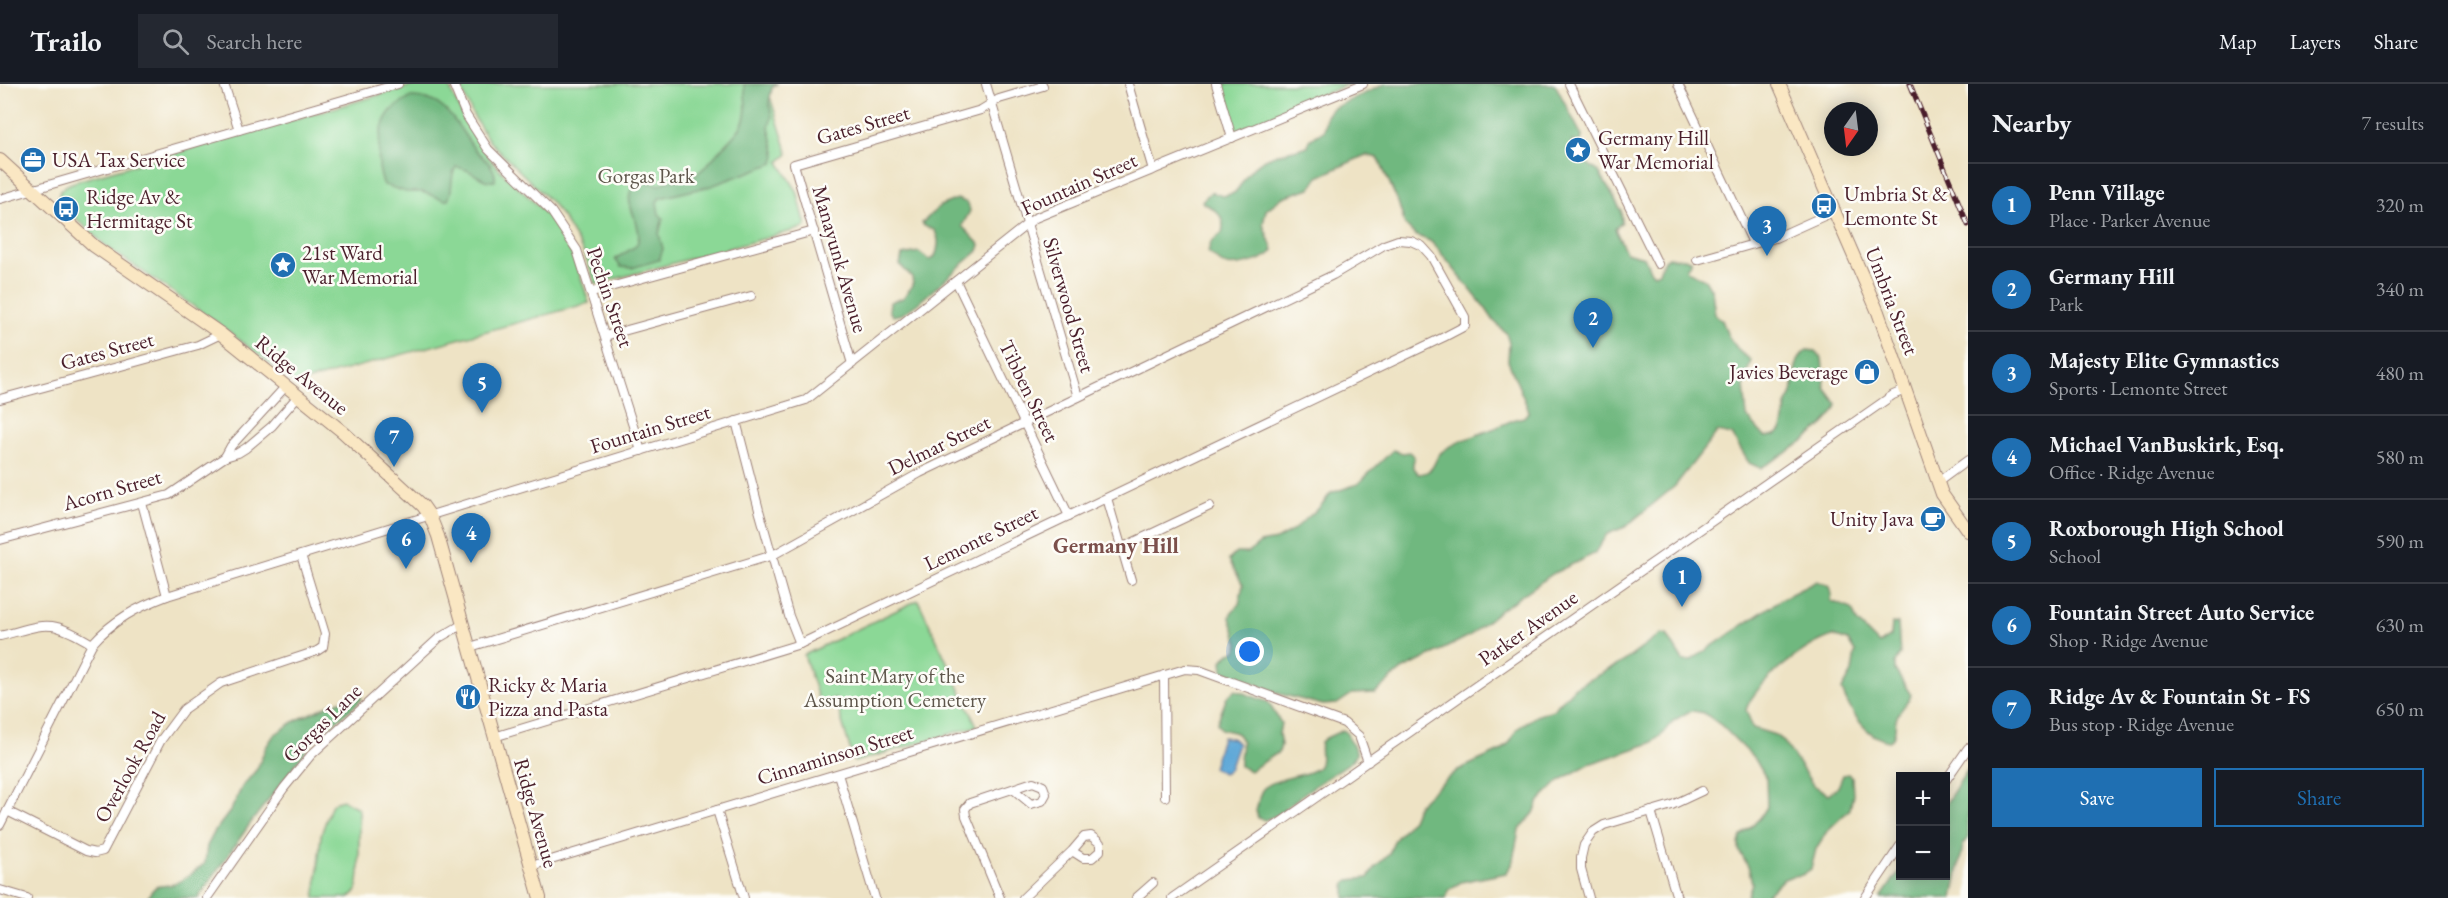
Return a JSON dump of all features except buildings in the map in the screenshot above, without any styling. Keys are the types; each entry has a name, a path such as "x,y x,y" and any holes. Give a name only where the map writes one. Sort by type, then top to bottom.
{"main road":[{"name":"Umbria Street","path":"1779,84 1878,312 1938,482 1946,500 1968,531"},
{"name":"Ridge Avenue","path":"0,160 106,255 221,334 353,441 430,516 438,536 470,647 540,898"}],"street":[{"path":"224,84 239,130"},
{"path":"0,199 398,84"},
{"name":"Pechin Street","path":"453,84 466,115 489,150 537,195 564,228 579,256 640,451"},
{"name":"Silverwood Street","path":"986,84 1078,398"},
{"path":"1128,84 1153,170"},
{"path":"1216,84 1232,138"},
{"name":"Fountain Street","path":"0,825 92,644 101,633 125,615 167,596 806,400 1038,217 1363,84"},
{"path":"1569,84 1658,264"},
{"path":"1678,84 1753,243"},
{"name":"Gates Street","path":"794,164 981,110 999,99 1042,85"},
{"name":"Manayunk Avenue","path":"794,164 852,364"},
{"path":"1697,260 1775,238 1835,211"},
{"path":"592,292 814,231"},
{"name":"Delmar Street","path":"470,647 773,555 905,481 1333,275 1384,245 1398,240 1411,241 1422,246 1435,263 1462,310 1465,326"},
{"name":"Tibben Street","path":"956,281 1069,516"},
{"path":"605,336 751,296"},
{"name":"Lemonte Street","path":"494,737 800,644 1465,326"},
{"name":"Gates Street","path":"0,399 198,345 221,334"},
{"name":"Acorn Street","path":"225,457 231,446 286,386"},
{"name":"Parker Avenue","path":"1172,898 1893,395 1905,390"},
{"name":"Acorn Street","path":"0,540 160,499 177,491 225,457 238,453 265,433 298,396"},
{"path":"736,421 789,616 800,644"},
{"path":"1938,482 1968,460"},
{"path":"1107,498 1131,580"},
{"path":"142,503 167,596"},
{"path":"1121,548 1210,506"},
{"name":"Overlook Road","path":"7,811 86,851 99,853 108,845 165,734 184,709 221,683 317,651 325,645 326,634 301,555"},
{"path":"0,636 53,624 92,644"},
{"name":"Gorgas Lane","path":"207,898 284,788 310,755 439,638 463,624"},
{"name":"Cinnaminson Street","path":"531,866 1185,669 1199,670 1344,723 1359,736 1368,762"},
{"path":"1164,675 1161,770 1165,797"},
{"path":"1950,774 1968,748"},
{"path":"838,774 875,898"},
{"path":"1000,898 965,809 970,803 1013,789"},
{"path":"1589,898 1581,869 1581,858 1584,845 1593,832 1604,825 1679,803 1702,791"},
{"path":"717,810 744,898"},
{"path":"1651,811 1677,898"},
{"path":"1023,898 1072,851"},
{"path":"1865,898 1896,852"},
{"path":"1136,898 1153,883"},
{"path":"0,890 27,898"}],"green space":[{"name":"Gorgas Park","path":"418,84 448,84 464,119 484,152 544,212 563,236 580,274 589,303 295,384 218,323 107,247 59,202 61,190 77,181"},
{"name":"Gorgas Park","path":"459,84 766,84 788,154 779,162 797,191 806,226 596,284 584,253 563,218 551,202 489,141 473,115"},
{"path":"744,84 777,84 772,88 769,102 772,117 769,127 776,156 774,163 711,186 660,198 657,202 659,214 663,218 659,234 663,249 659,260 632,268 621,267 615,259 636,246 638,238 630,201 633,186 644,181 660,185 691,177 702,170 744,121 746,106"},
{"path":"1220,84 1348,84 1237,130 1232,127"},
{"path":"1385,84 1555,84 1582,136 1581,142 1572,141 1572,152 1599,172 1621,210 1622,222 1615,229 1626,252 1644,257 1654,274 1659,272 1664,260 1668,257 1691,260 1686,268 1687,271 1705,279 1712,291 1715,314 1722,320 1728,336 1740,352 1751,360 1744,386 1747,417 1765,437 1781,431 1792,393 1795,370 1802,354 1807,350 1816,351 1822,358 1825,388 1837,404 1826,422 1816,431 1780,457 1760,468 1749,463 1732,435 1717,432 1675,486 1625,527 1607,534 1594,554 1554,573 1499,611 1469,636 1402,670 1375,693 1352,694 1337,704 1323,705 1280,694 1223,671 1222,661 1228,654 1236,651 1239,644 1230,618 1231,613 1239,604 1243,585 1229,560 1236,553 1248,553 1260,543 1276,540 1292,531 1319,508 1331,493 1358,484 1393,450 1412,454 1413,468 1418,474 1424,473 1432,468 1440,454 1449,447 1524,417 1529,411 1508,361 1509,343 1506,333 1437,248 1430,241 1415,235 1405,225 1398,202 1378,158 1366,155 1361,157 1318,177 1310,188 1283,197 1266,210 1263,224 1273,250 1265,257 1242,264 1228,265 1221,263 1208,252 1211,242 1222,233 1223,227 1219,215 1202,201 1211,192 1223,196 1234,193 1251,170 1263,160 1308,146 1309,140 1324,131 1326,116 1331,109"},
{"path":"411,97 433,101 448,113 473,147 491,166 495,181 486,180 456,167 448,200 422,192 406,192 384,185 379,168 380,136 383,126 393,109"},
{"path":"957,199 968,203 970,211 962,226 980,245 978,251 917,304 902,314 893,316 889,311 890,302 903,298 913,285 912,277 900,265 902,255 919,252 929,260 934,258 938,247 937,236 934,230 922,223 940,206"},
{"path":"1817,581 1828,585 1832,594 1831,601 1852,609 1857,622 1879,644 1891,636 1892,623 1898,624 1900,654 1895,663 1895,670 1911,695 1897,717 1894,735 1890,741 1874,735 1854,714 1842,690 1852,672 1855,652 1848,641 1833,636 1809,647 1782,666 1751,700 1746,710 1753,728 1775,735 1784,742 1813,785 1828,794 1838,787 1843,775 1848,774 1852,777 1853,795 1850,809 1827,831 1816,849 1811,869 1802,875 1782,880 1764,898 1747,898 1752,883 1749,869 1739,850 1739,844 1741,836 1760,818 1767,807 1766,778 1755,759 1722,726 1704,713 1693,711 1673,721 1664,733 1651,743 1589,764 1559,781 1539,801 1534,813 1519,830 1512,865 1506,873 1461,882 1448,890 1446,898 1345,898 1345,883 1349,880 1368,878 1374,868 1389,854 1394,841 1412,819 1418,805 1429,794 1458,770 1502,750 1510,742 1517,729 1536,716 1553,710 1575,687 1623,662 1661,634 1667,635 1683,661 1690,661 1783,598"},
{"name":"Saint Mary of the Assumption Cemetery","path":"918,600 977,726 854,762 835,698 820,704 804,655"},
{"path":"1235,690 1268,702 1281,723 1279,752 1250,771 1240,766 1242,744 1239,736 1234,732 1221,729 1217,723 1227,697"},
{"path":"359,695 362,698 358,703 315,739 252,821 198,898 148,898 157,887 180,881 205,863 207,846 215,831 231,810 242,787 257,769 274,735 295,721 331,704"},
{"path":"1343,730 1356,752 1352,761 1307,791 1277,815 1265,820 1258,818 1256,811 1263,789 1275,782 1315,769 1320,763 1321,742"},
{"path":"1968,769 1968,839 1963,845 1953,898 1881,898 1896,876 1896,880 1950,880 1950,797"},
{"path":"343,800 358,808 359,811 357,891 349,898 315,898 321,835 331,806"}],"water":[{"path":"1222,737 1232,738 1238,744 1229,770 1223,773 1213,768"}],"railway":[{"path":"1910,84 1968,225"}],"place":[{"name":"Germany Hill War Memorial","path":"1578,150"},
{"name":"USA Tax Service","path":"33,160"},
{"name":"Umbria St & Lemonte St","path":"1824,206"},
{"name":"Ridge Av & Hermitage St","path":"66,209"},
{"name":"Majesty Elite Gymnastics","path":"1767,256"},
{"name":"21st Ward War Memorial","path":"283,265"},
{"name":"Germany Hill","path":"1593,348"},
{"name":"Javies Beverage","path":"1867,372"},
{"name":"Roxborough High School","path":"482,413"},
{"name":"Ridge Av & Fountain St - FS","path":"394,467"},
{"name":"Unity Java","path":"1933,519"},
{"name":"Michael VanBuskirk, Esq.","path":"471,563"},
{"name":"Fountain Street Auto Service","path":"406,569"},
{"name":"Penn Village","path":"1682,607"},
{"name":"Ricky & Maria Pizza and Pasta","path":"468,697"}],"district":[{"name":"Germany Hill","path":"1116,545"}]}
